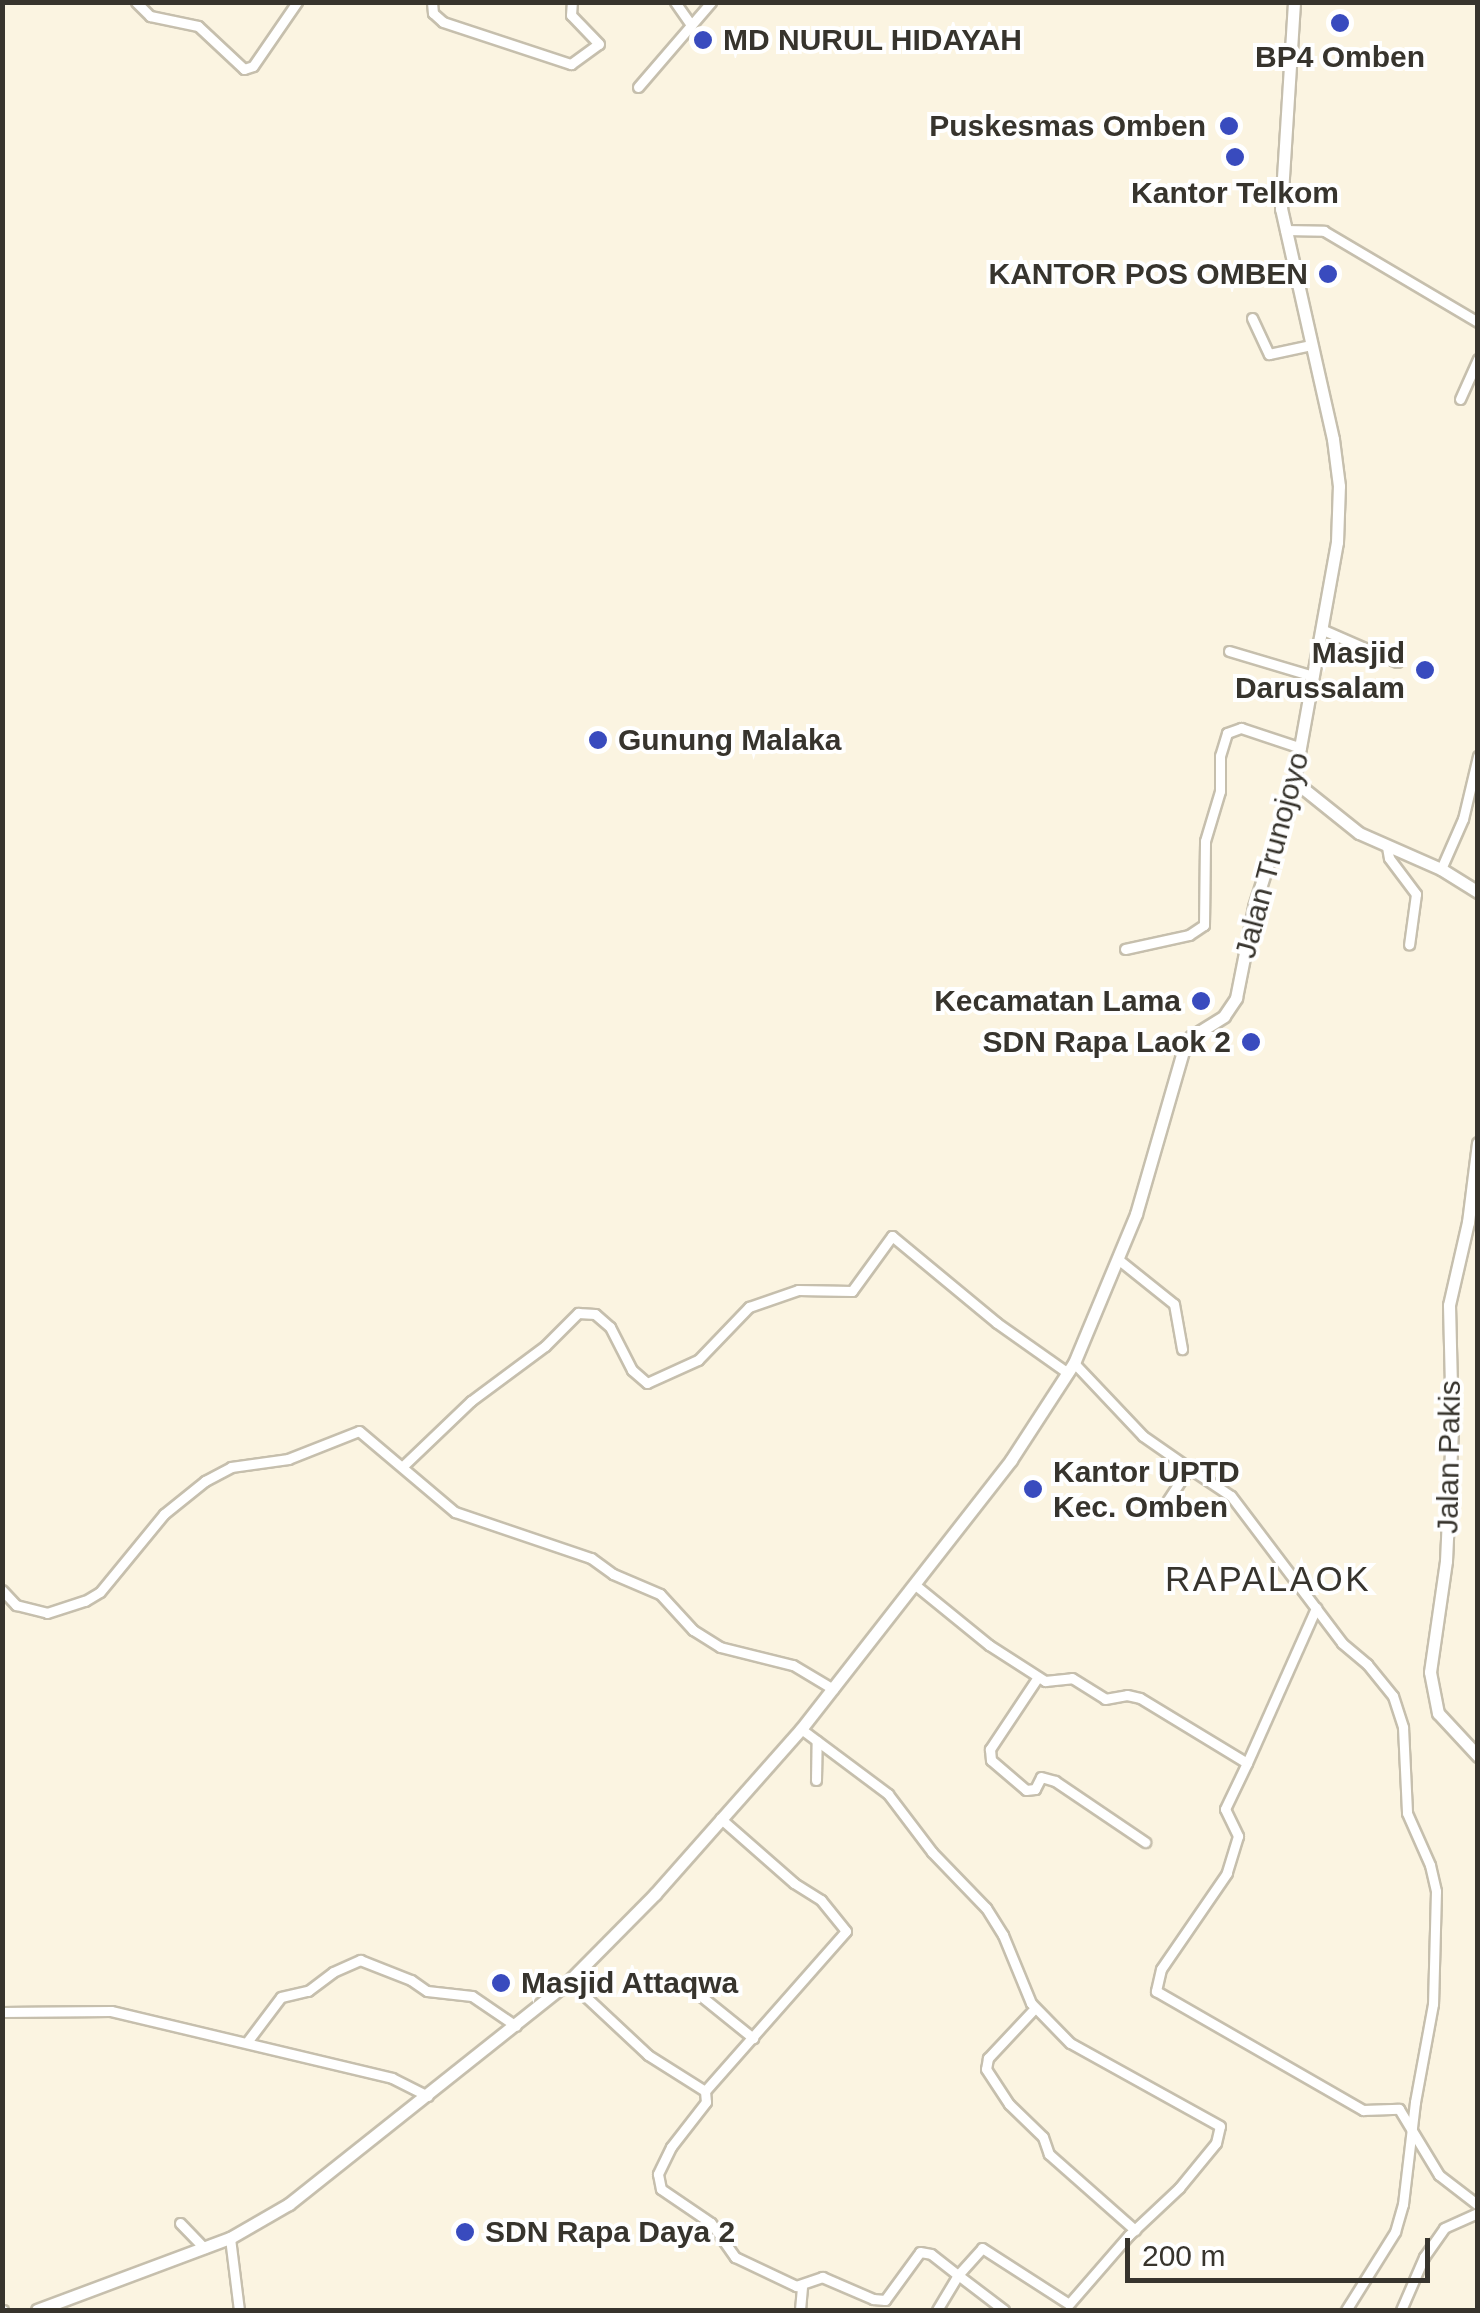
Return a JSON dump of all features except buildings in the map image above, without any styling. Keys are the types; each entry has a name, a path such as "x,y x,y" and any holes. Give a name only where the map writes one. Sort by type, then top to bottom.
{"street":[{"path":"136,2 150,16 198,26 244,69 253,66 297,2"},
{"path":"432,2 433,13 443,22 571,64 599,44 571,14 572,2"},
{"path":"675,2 691,25"},
{"path":"638,87 711,2"},
{"name":"Jalan Trunojoyo","path":"38,2310 230,2238 300,2196 569,1981 655,1894 801,1729 1011,1460 1071,1368 1119,1260 1184,1048 1192,1037 1228,1012 1236,998 1254,907 1294,781 1337,542 1340,486 1285,230 1280,172 1294,2"},
{"path":"1285,230 1324,231 1478,322"},
{"path":"1252,318 1268,354 1311,345"},
{"path":"1460,399 1478,359"},
{"path":"1321,629 1397,662"},
{"path":"1229,651 1312,676"},
{"path":"1125,948 1202,928 1204,841 1220,791 1220,756 1227,733 1241,728 1300,748"},
{"path":"1440,869 1463,819 1478,756"},
{"path":"1294,781 1343,823 1440,869 1478,892"},
{"path":"1386,846 1389,858 1416,894 1408,945"},
{"name":"Jalan Pakis","path":"1478,1143 1474,1203 1448,1318 1452,1429 1448,1542 1430,1672 1438,1714 1478,1756"},
{"path":"403,1466 471,1401 545,1346 578,1313 595,1314 610,1326 632,1370 647,1383 698,1360 749,1307 798,1290 852,1291 892,1236 1010,1334 1071,1368 1124,1418 1230,1496 1342,1643 1383,1683 1400,1710 1407,1813 1430,1865 1436,1891 1434,2004 1412,2129 1407,2186 1395,2232 1346,2310"},
{"path":"1119,1260 1174,1304 1182,1349"},
{"path":"2,1590 16,1605 47,1613 92,1598 164,1514 187,1494 231,1467 288,1459 359,1431 455,1512 591,1558 613,1574 660,1594 694,1630 720,1647 793,1665 833,1689"},
{"path":"1160,1512 1190,1468"},
{"path":"914,1584 988,1645 1038,1677 1052,1683 1072,1678 1104,1699 1127,1694 1140,1698 1247,1763"},
{"path":"1316,1608 1225,1808 1238,1836 1227,1873 1161,1969 1156,1991 1364,2110 1374,2113 1396,2108 1439,2175 1478,2205"},
{"path":"1038,1677 990,1750 991,1760 1026,1790 1035,1789 1042,1777 1055,1782 1145,1842"},
{"path":"801,1729 888,1794 932,1852 986,1908 1034,2008 1090,2056 1220,2128 1216,2143 1178,2188 1070,2304 982,2248 958,2274 937,2310"},
{"path":"816,1740 816,1780"},
{"path":"720,1818 794,1883 821,1900 846,1928 842,1939 705,2091 706,2102 671,2147 658,2174 658,2184 711,2223 735,2257 802,2287 822,2278 873,2299 885,2300 920,2252 930,2254 1004,2310"},
{"path":"247,2042 281,1997 308,1991 333,1972 360,1960 411,1980 425,1991 472,1996 516,2026"},
{"path":"569,1981 648,2055 705,2091"},
{"path":"691,1988 753,2038"},
{"path":"1034,2008 988,2058 986,2069 1010,2104 1043,2137 1049,2154 1135,2230"},
{"path":"2,2012 111,2011 392,2078 428,2096"},
{"path":"1401,2310 1444,2228 1478,2213"},
{"path":"180,2223 204,2248"},
{"path":"230,2238 239,2310"},
{"path":"800,2310 802,2287"}],"place":[{"name":"BP4 Omben","path":"1340,23"},
{"name":"MD NURUL HIDAYAH","path":"703,40"},
{"name":"Puskesmas Omben","path":"1229,126"},
{"name":"Kantor Telkom","path":"1235,157"},
{"name":"KANTOR POS OMBEN","path":"1328,274"},
{"name":"Masjid Darussalam","path":"1425,670"},
{"name":"Gunung Malaka","path":"598,740"},
{"name":"Kecamatan Lama","path":"1201,1001"},
{"name":"SDN Rapa Laok 2","path":"1251,1042"},
{"name":"Kantor UPTD Kec. Omben","path":"1033,1489"},
{"name":"Masjid Attaqwa","path":"501,1983"},
{"name":"SDN Rapa Daya 2","path":"465,2232"}],"district":[{"name":"RAPALAOK","path":"1268,1579"}]}
